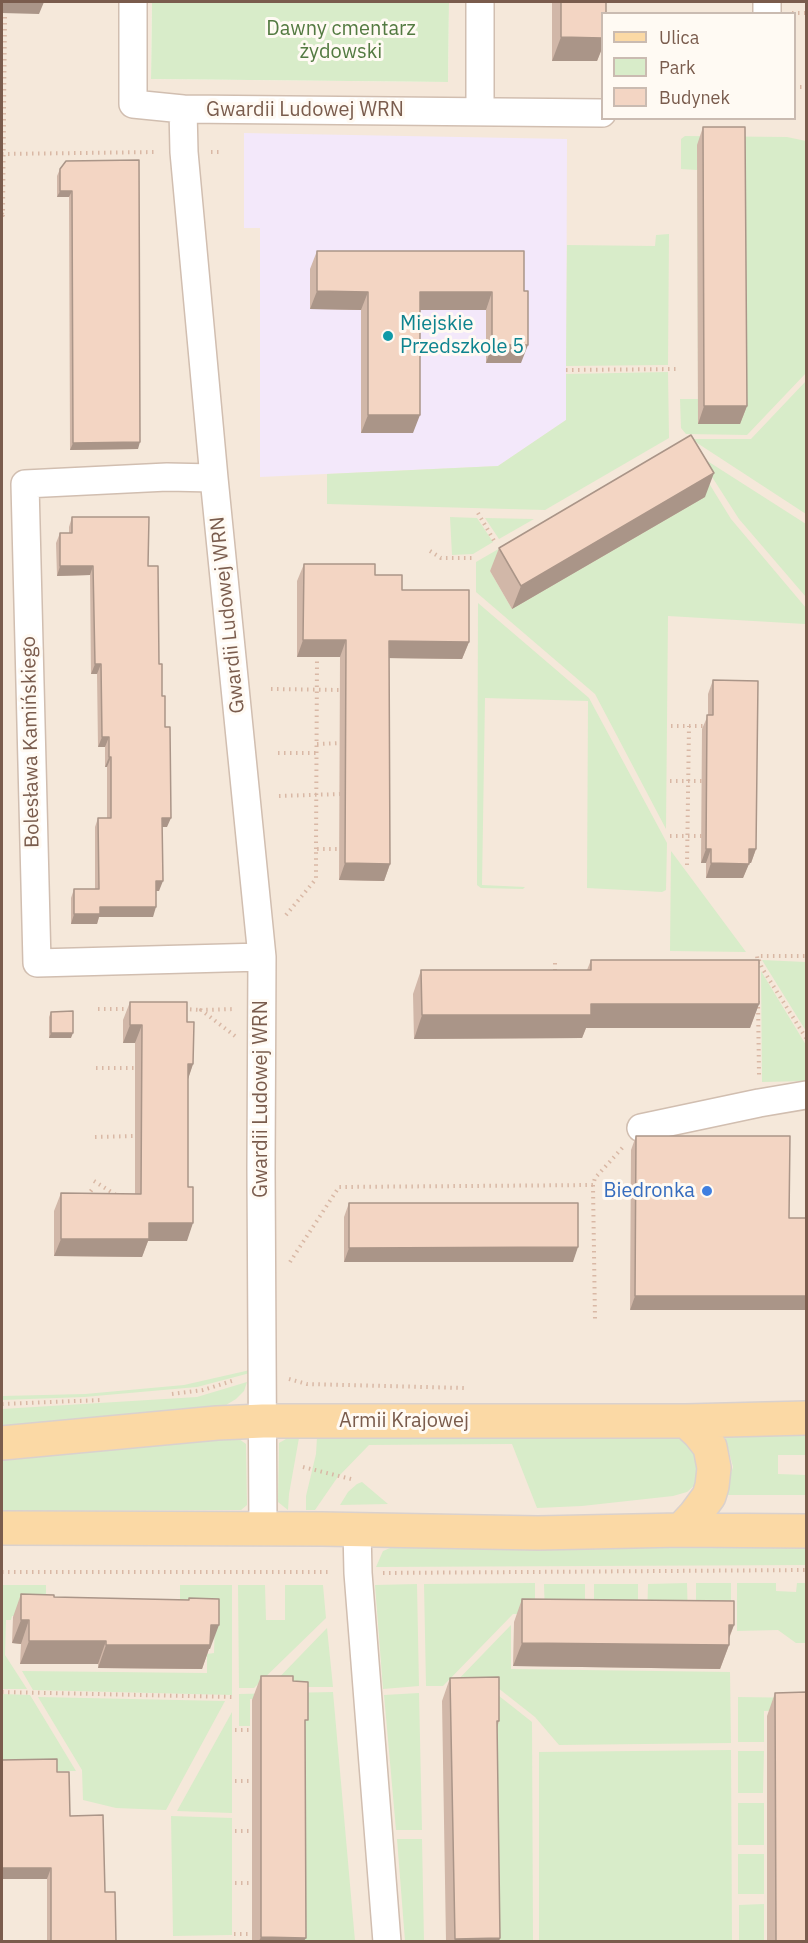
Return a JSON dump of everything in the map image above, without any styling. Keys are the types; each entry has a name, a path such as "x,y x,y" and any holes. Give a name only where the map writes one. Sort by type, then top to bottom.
{"main road":[{"name":"Armii Krajowej","path":"2,1443 217,1423 263,1421 686,1421 807,1418"},
{"path":"681,1530 709,1496 714,1468 710,1447 686,1421"},
{"path":"2,1528 357,1529 538,1533 681,1530 807,1531"}],"street":[{"path":"133,2 133,104 183,109"},
{"path":"480,2 480,112"},
{"name":"Gwardii Ludowej WRN","path":"263,1529 262,957 214,478 184,152 183,109 601,113"},
{"name":"Bolesława Kamińskiego","path":"214,478 166,477 13,484 37,963 262,957"},
{"path":"641,1128 807,1095"},
{"path":"357,1529 358,1573 387,1941"}],"path":[{"path":"2,214 5,14"},
{"path":"3,154 161,152"},
{"path":"566,370 676,369"},
{"path":"478,513 496,544"},
{"path":"430,551 441,558 472,558"},
{"path":"284,918 316,879 317,657"},
{"path":"271,689 339,690"},
{"path":"670,726 707,726"},
{"path":"687,865 689,726"},
{"path":"317,744 339,743"},
{"path":"278,753 317,753"},
{"path":"670,781 707,781"},
{"path":"279,796 339,794"},
{"path":"670,836 706,837"},
{"path":"316,849 339,849"},
{"path":"758,956 807,956"},
{"path":"758,956 758,967"},
{"path":"758,956 762,968 807,1038"},
{"path":"555,963 555,983"},
{"path":"758,990 759,1103"},
{"path":"178,1009 235,1009 238,1007"},
{"path":"98,1009 132,1009"},
{"path":"201,1010 238,1038"},
{"path":"96,1068 135,1068"},
{"path":"595,1320 593,1185 595,1178 641,1128"},
{"path":"95,1137 135,1136"},
{"path":"94,1181 118,1197"},
{"path":"290,1263 339,1187 593,1185"},
{"path":"90,1202 90,1192 94,1187"},
{"path":"303,1467 351,1479"},
{"path":"2,1572 358,1573 807,1570"},
{"path":"2,1692 232,1697"},
{"path":"235,1731 252,1731"},
{"path":"235,1781 252,1781"},
{"path":"235,1832 252,1832"},
{"path":"235,1883 252,1883"},
{"path":"234,1934 252,1934"}],"shaded area":[{"path":"2,2 152,2 151,79 448,82 449,2 806,2 806,1941 2,1942"},
{"path":"244,133 567,139 566,420 498,466 260,477 260,228 244,228"}],"green space":[{"name":"Dawny cmentarz żydowski","path":"152,2 449,2 448,82 151,79"},
{"path":"685,136 787,137 806,141 806,373 747,435 686,434 681,428 680,399 698,399 697,145 697,170 681,169 681,139"},
{"path":"669,234 668,365 566,366 567,245 655,246 656,235"},
{"path":"668,372 669,438 545,510 327,504 327,474 498,466 566,420 566,374"},
{"path":"806,381 806,514 691,439 751,439"},
{"path":"686,446 731,519 806,608 806,618 805,624 668,616 666,829 595,694 476,592 476,562 502,547 490,571 512,609"},
{"path":"698,455 806,524 806,597 739,519"},
{"path":"450,517 477,518 493,542 473,554 452,555"},
{"path":"485,518 534,519 499,539"},
{"path":"478,603 589,698 667,843 666,890 662,892 587,888 588,701 485,698 482,885 525,887 523,889 481,888 477,885"},
{"path":"671,851 746,952 670,951"},
{"path":"762,960 806,962 806,1031"},
{"path":"761,971 806,1045 806,1081 762,1082"},
{"path":"250,1370 250,1373 197,1387 84,1397 2,1400 2,1396 85,1394 184,1385"},
{"path":"247,1382 244,1391 226,1405 2,1426 2,1409 197,1397"},
{"path":"806,1434 806,1455 778,1455 778,1474 806,1475 806,1495 724,1495 733,1467 725,1436"},
{"path":"317,1437 670,1437 687,1441 697,1452 698,1482 687,1492 673,1496 582,1506 537,1508 512,1444 369,1445 337,1478 315,1510 306,1510 306,1496 316,1454"},
{"path":"299,1438 288,1510 278,1502 279,1443 286,1439"},
{"path":"239,1439 246,1444 247,1505 241,1510 2,1511 2,1460 191,1441"},
{"path":"362,1482 388,1504 340,1505 348,1492"},
{"path":"806,1543 806,1565 376,1567 383,1551 397,1545"},
{"path":"535,1583 535,1614 513,1614 443,1686 426,1686 424,1584"},
{"path":"687,1583 688,1620 647,1620 648,1584"},
{"path":"696,1583 731,1583 731,1620 696,1620"},
{"path":"737,1583 776,1583 776,1591 796,1592 797,1583 806,1583 806,1643 796,1643 778,1630 737,1631"},
{"path":"417,1584 419,1686 383,1689 375,1585"},
{"path":"544,1584 585,1584 585,1619 545,1619"},
{"path":"594,1584 638,1584 638,1620 594,1619"},
{"path":"2,1585 46,1585 46,1615 12,1616 11,1620 6,1620 5,1655 27,1689 2,1689"},
{"path":"180,1585 232,1585 232,1695 33,1690 22,1671 207,1673 207,1654 214,1653 215,1621 180,1620"},
{"path":"238,1585 265,1585 266,1620 285,1620 285,1585 323,1585 326,1618 254,1688 239,1688"},
{"path":"511,1625 511,1669 730,1672 731,1743 559,1745 535,1717 493,1684 452,1686"},
{"path":"327,1628 333,1687 270,1687"},
{"path":"333,1692 355,1941 301,1941 287,1698 250,1699 250,1726 239,1726 239,1694"},
{"path":"494,1692 532,1722 533,1941 495,1941 492,1745"},
{"path":"419,1693 422,1830 396,1830 384,1695"},
{"path":"2,1694 30,1695 76,1771 2,1771"},
{"path":"38,1697 225,1701 166,1810 116,1808 83,1800 82,1770"},
{"path":"738,1697 806,1698 798,1710 764,1711 764,1742 738,1742"},
{"path":"232,1712 232,1813 177,1811"},
{"path":"731,1750 732,1941 539,1941 539,1752"},
{"path":"738,1751 764,1751 763,1793 738,1793"},
{"path":"738,1803 764,1803 764,1845 738,1845"},
{"path":"171,1816 232,1818 232,1935 173,1936"},
{"path":"397,1839 422,1839 424,1941 405,1941"},
{"path":"738,1854 764,1854 764,1894 738,1894"},
{"path":"764,1904 764,1941 739,1941 739,1905"}],"building":[{"path":"561,2 606,2 606,12 601,12 601,38 561,37"},
{"path":"703,127 745,127 747,406 704,406"},
{"path":"139,160 140,442 73,443 72,191 60,191 60,169 66,161"},
{"name":"Miejskie Przedszkole 5","path":"317,251 524,251 524,291 528,291 528,345 492,345 492,292 420,292 420,415 368,415 368,292 317,291"},
{"path":"691,435 714,473 521,586 499,548"},
{"path":"72,517 149,517 148,566 158,566 159,664 162,664 165,727 170,727 171,818 162,818 163,881 156,881 156,907 100,907 100,914 74,914 74,889 99,889 98,818 111,818 111,757 109,757 109,737 102,737 101,664 95,664 93,566 60,566 60,533 72,533"},
{"path":"304,564 375,564 375,575 402,575 402,590 469,590 469,642 389,641 390,864 345,863 346,640 303,640"},
{"path":"713,680 758,681 756,849 749,849 749,864 711,863 711,849 706,849 707,715 713,715"},
{"path":"591,960 759,960 759,1004 591,1004 591,1015 422,1015 421,970 591,970"},
{"path":"130,1002 187,1002 187,1022 194,1022 193,1064 188,1064 188,1187 193,1187 193,1223 149,1223 149,1239 61,1239 61,1193 141,1194 142,1025 130,1025"},
{"path":"73,1011 73,1033 51,1033 51,1012"},
{"name":"Biedronka","path":"636,1136 790,1136 789,1218 807,1218 807,1296 635,1296"},
{"path":"349,1203 578,1203 578,1247 349,1248"},
{"path":"21,1594 54,1595 54,1597 219,1599 219,1625 211,1625 210,1645 106,1645 106,1641 29,1641 29,1620 21,1620"},
{"path":"522,1599 734,1601 734,1625 729,1625 729,1645 522,1643"},
{"path":"261,1676 293,1676 293,1681 308,1682 308,1720 305,1720 306,1938 261,1937"},
{"path":"499,1677 499,1721 497,1721 500,1938 455,1939 450,1678"},
{"path":"807,1692 807,1941 776,1941 775,1693"},
{"path":"57,1759 57,1772 69,1772 70,1816 103,1815 105,1892 115,1892 116,1941 51,1941 51,1868 2,1868 2,1760"}],"place":[{"name":"Miejskie Przedszkole 5","path":"388,336"},
{"name":"Biedronka","path":"707,1191"}]}
